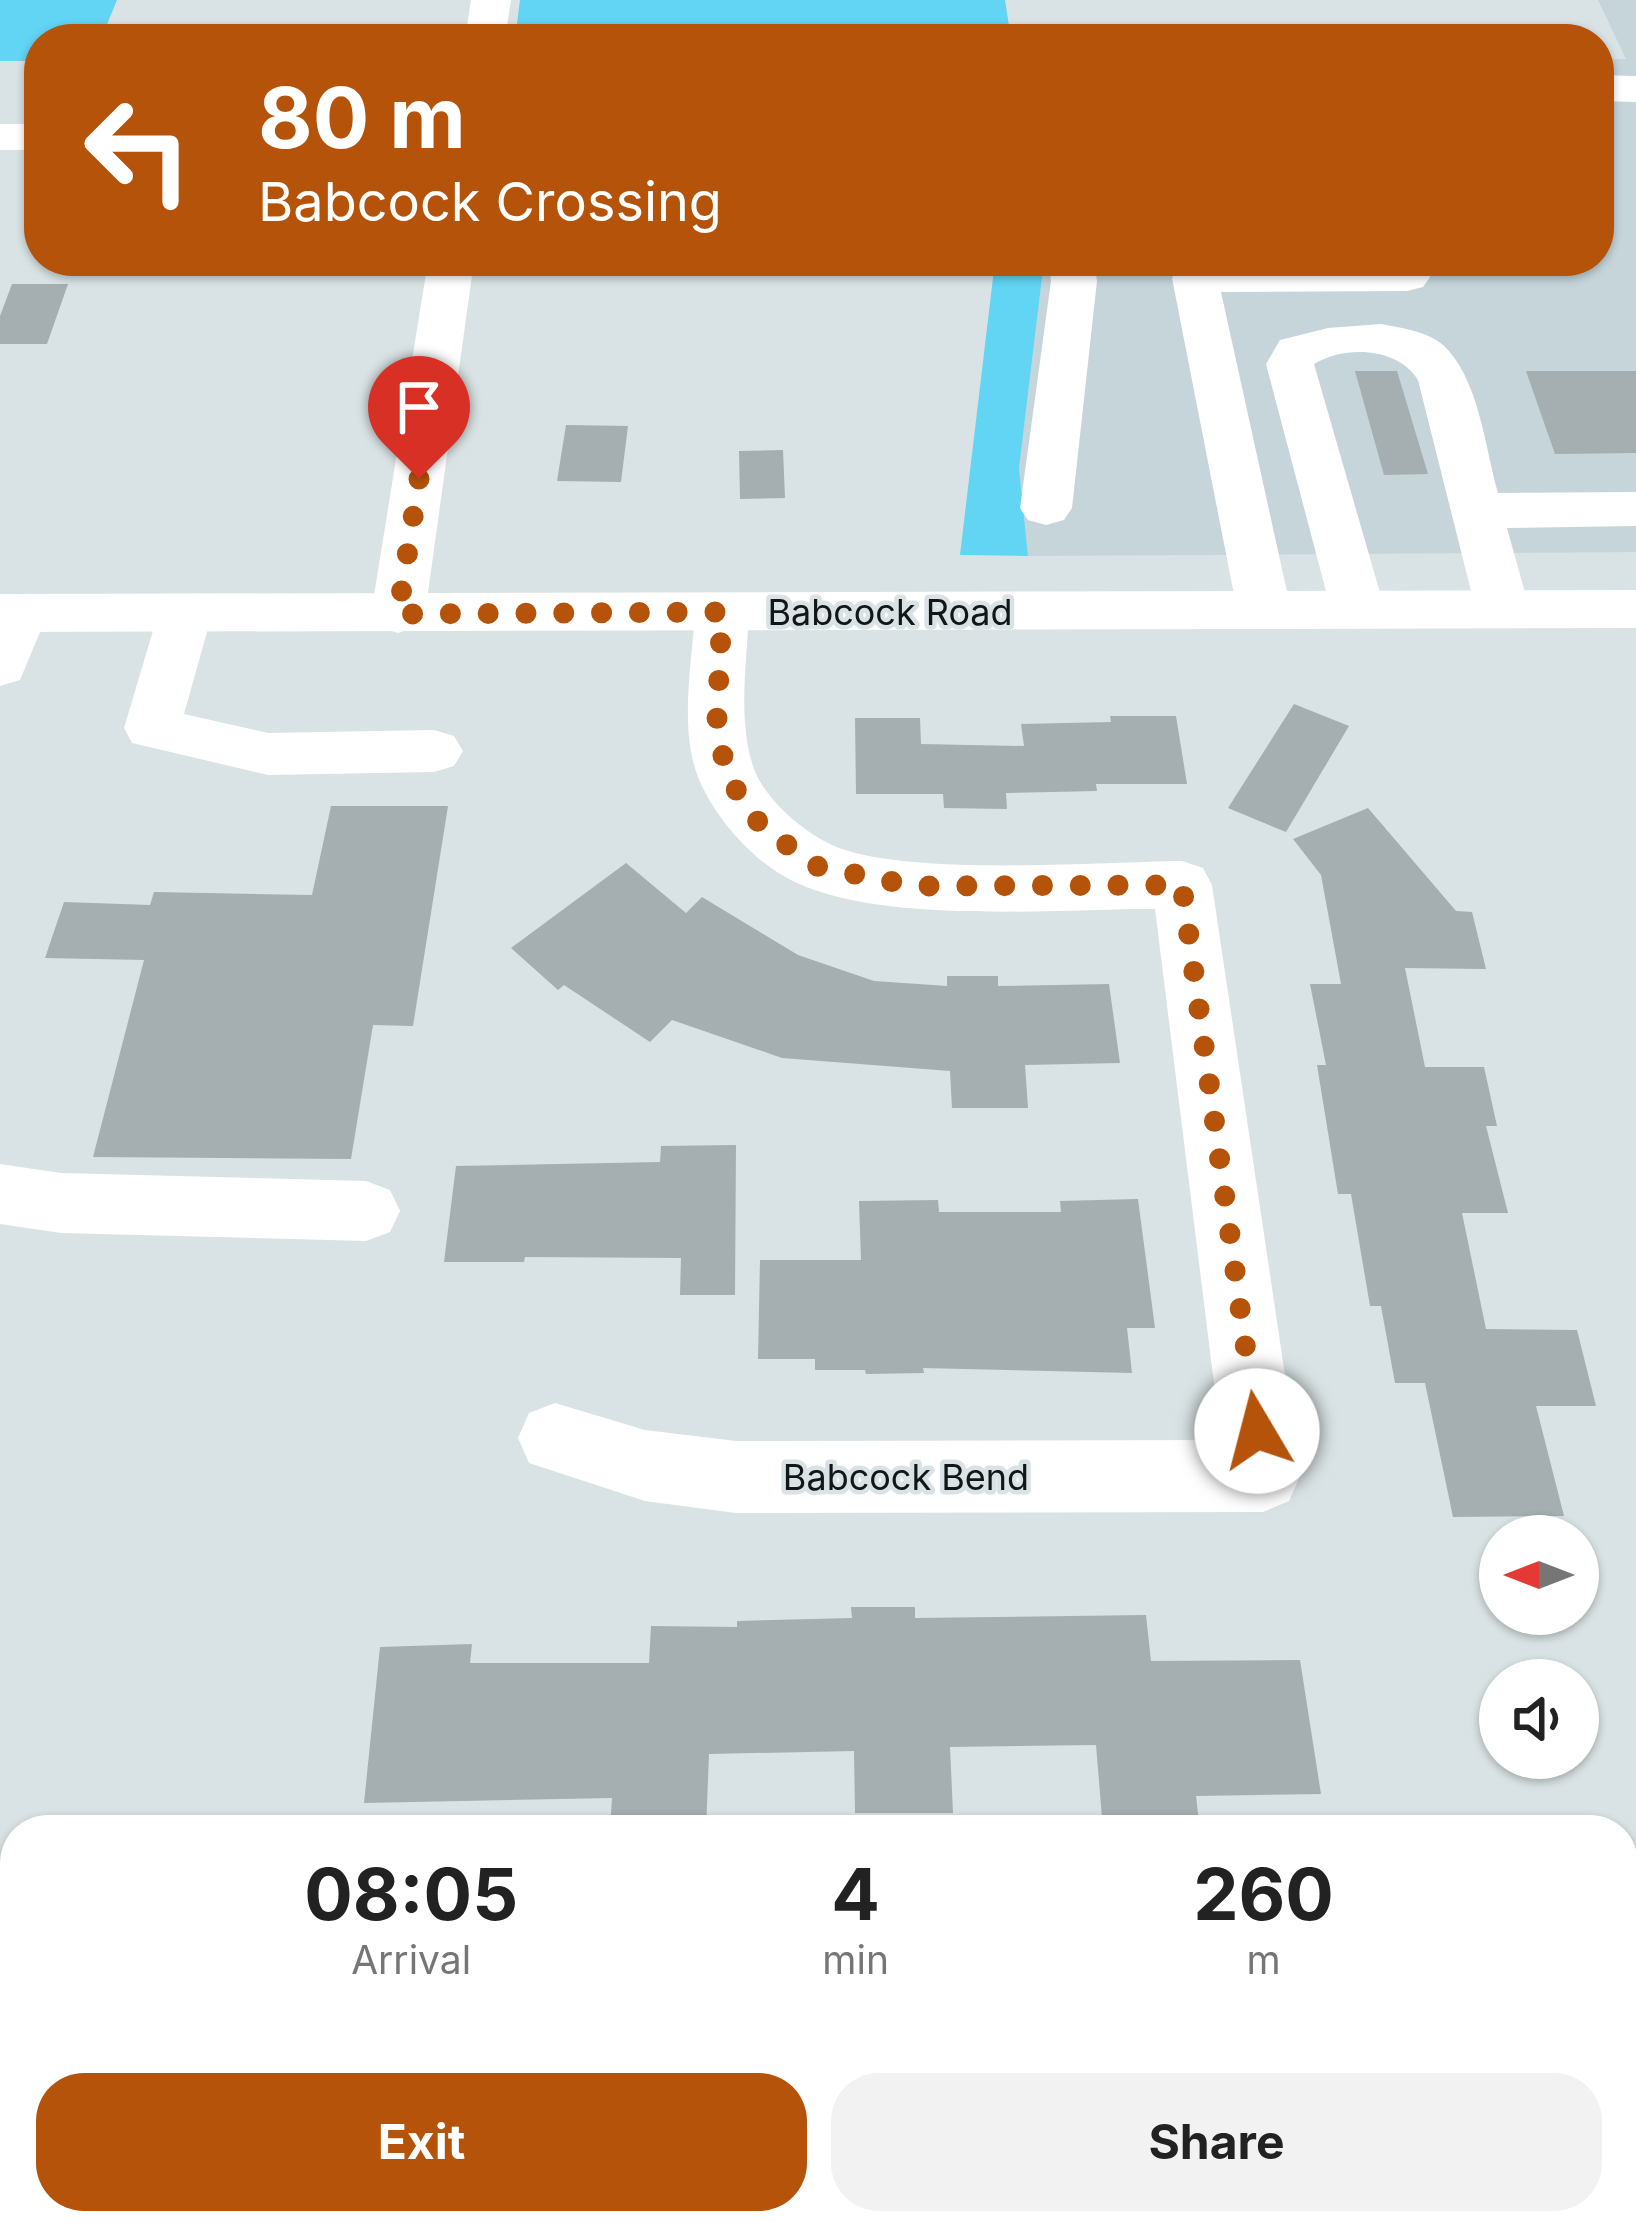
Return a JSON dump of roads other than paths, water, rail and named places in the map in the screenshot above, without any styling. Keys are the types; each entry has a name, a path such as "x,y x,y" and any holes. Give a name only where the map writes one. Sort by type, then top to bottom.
{"street":[{"path":"398,614 450,276"},
{"path":"1046,508 1073,276"},
{"path":"1264,610 1195,278 1407,276"},
{"path":"1358,610 1290,364 1297,350 1315,344 1396,339 1426,356 1442,380 1502,608"},
{"path":"1477,511 1636,509"},
{"name":"Babcock Road","path":"10,613 1636,609"},
{"name":"Babcock Bend","path":"554,1438 600,1457 654,1470 743,1478 1263,1476 1182,885 913,886 816,866 761,826 726,775 717,718 722,612"},
{"path":"0,665 10,613"},
{"path":"185,614 152,728 268,754 434,751"},
{"path":"0,1194 61,1204 366,1210"}]}
